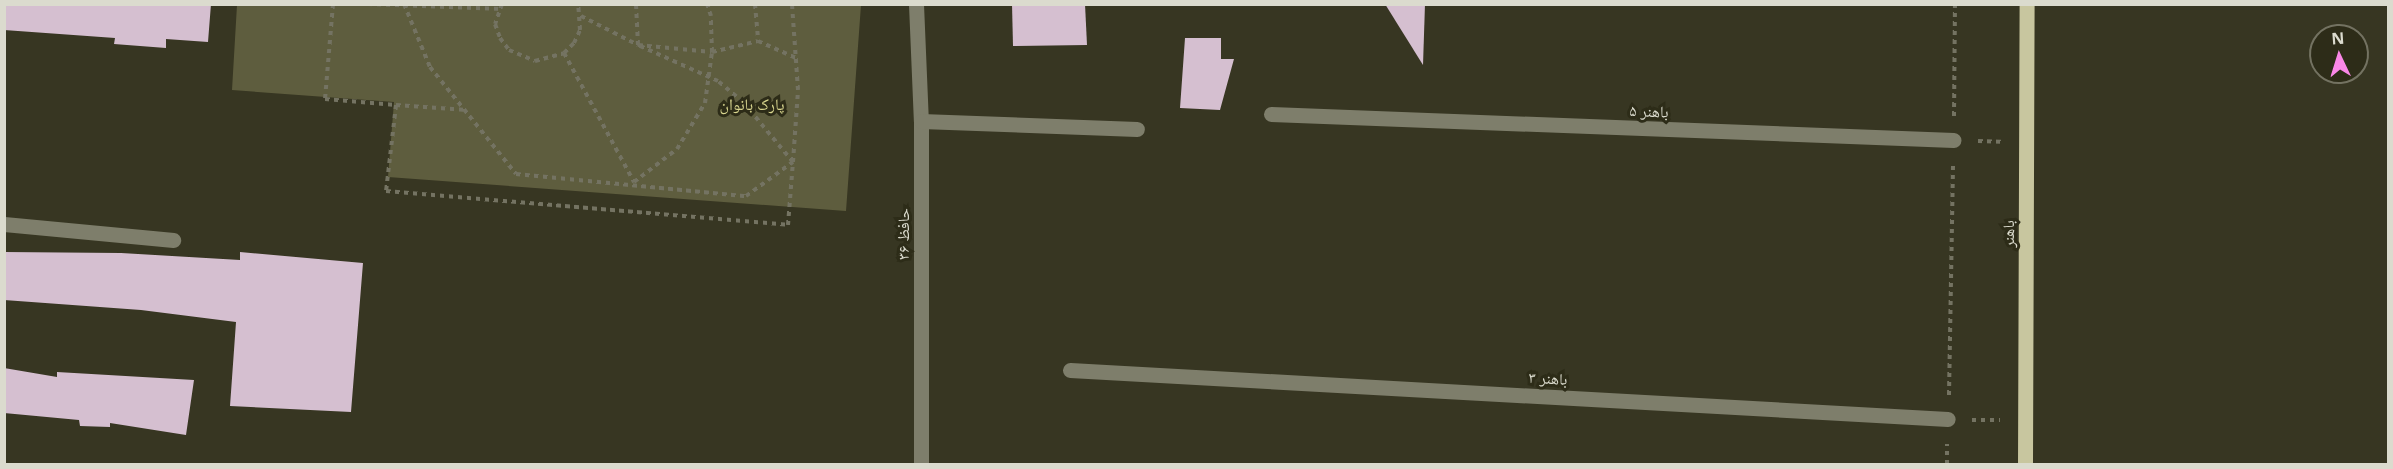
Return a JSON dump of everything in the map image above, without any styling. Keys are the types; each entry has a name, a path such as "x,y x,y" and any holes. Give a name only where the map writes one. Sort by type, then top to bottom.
{"main road":[{"name":"باهنر","path":"2025,465 2027,4"}],"street":[{"name":"حافظ ۳۶","path":"916,4 921,121 921,465"},
{"name":"باهنر ۵","path":"1271,114 1954,140"},
{"path":"921,121 1137,129"},
{"path":"4,224 173,240"},
{"name":"باهنر ۳","path":"1070,370 1948,419"}],"path":[{"path":"333,4 325,99 467,110"},
{"path":"368,4 503,7 495,24 508,50 535,61 564,53 580,30 581,16 578,4"},
{"path":"636,4 638,45"},
{"path":"634,182 677,149 705,103 711,76 712,52 711,16 707,4"},
{"path":"755,4 758,41"},
{"path":"396,105 386,191 788,225 797,129 792,4"},
{"path":"1947,465 1954,140 1954,4"},
{"path":"404,6 430,67 467,110 516,174 634,182 746,196 793,162"},
{"path":"581,16 638,45 711,76 743,102 793,162"},
{"path":"638,45 712,52 758,41 796,59"},
{"path":"564,53 634,182"},
{"path":"1954,140 2026,143"},
{"path":"1948,419 2025,421"}],"green space":[{"name":"پارک بانوان","path":"237,5 861,5 846,211 388,177 394,102 232,90"}],"building":[{"path":"4,4 211,4 208,42 166,39 166,48 114,44 115,38 4,30"},
{"path":"1012,4 1085,4 1087,45 1013,46"},
{"path":"1385,4 1425,4 1423,65"},
{"path":"1185,38 1221,38 1221,59 1234,59 1220,110 1180,108"},
{"path":"4,252 121,253 240,260 240,252 363,263 351,412 230,406 236,322 141,310 4,300"},
{"path":"4,368 57,377 57,372 194,380 186,435 110,423 110,427 80,426 79,420 4,413"}]}
